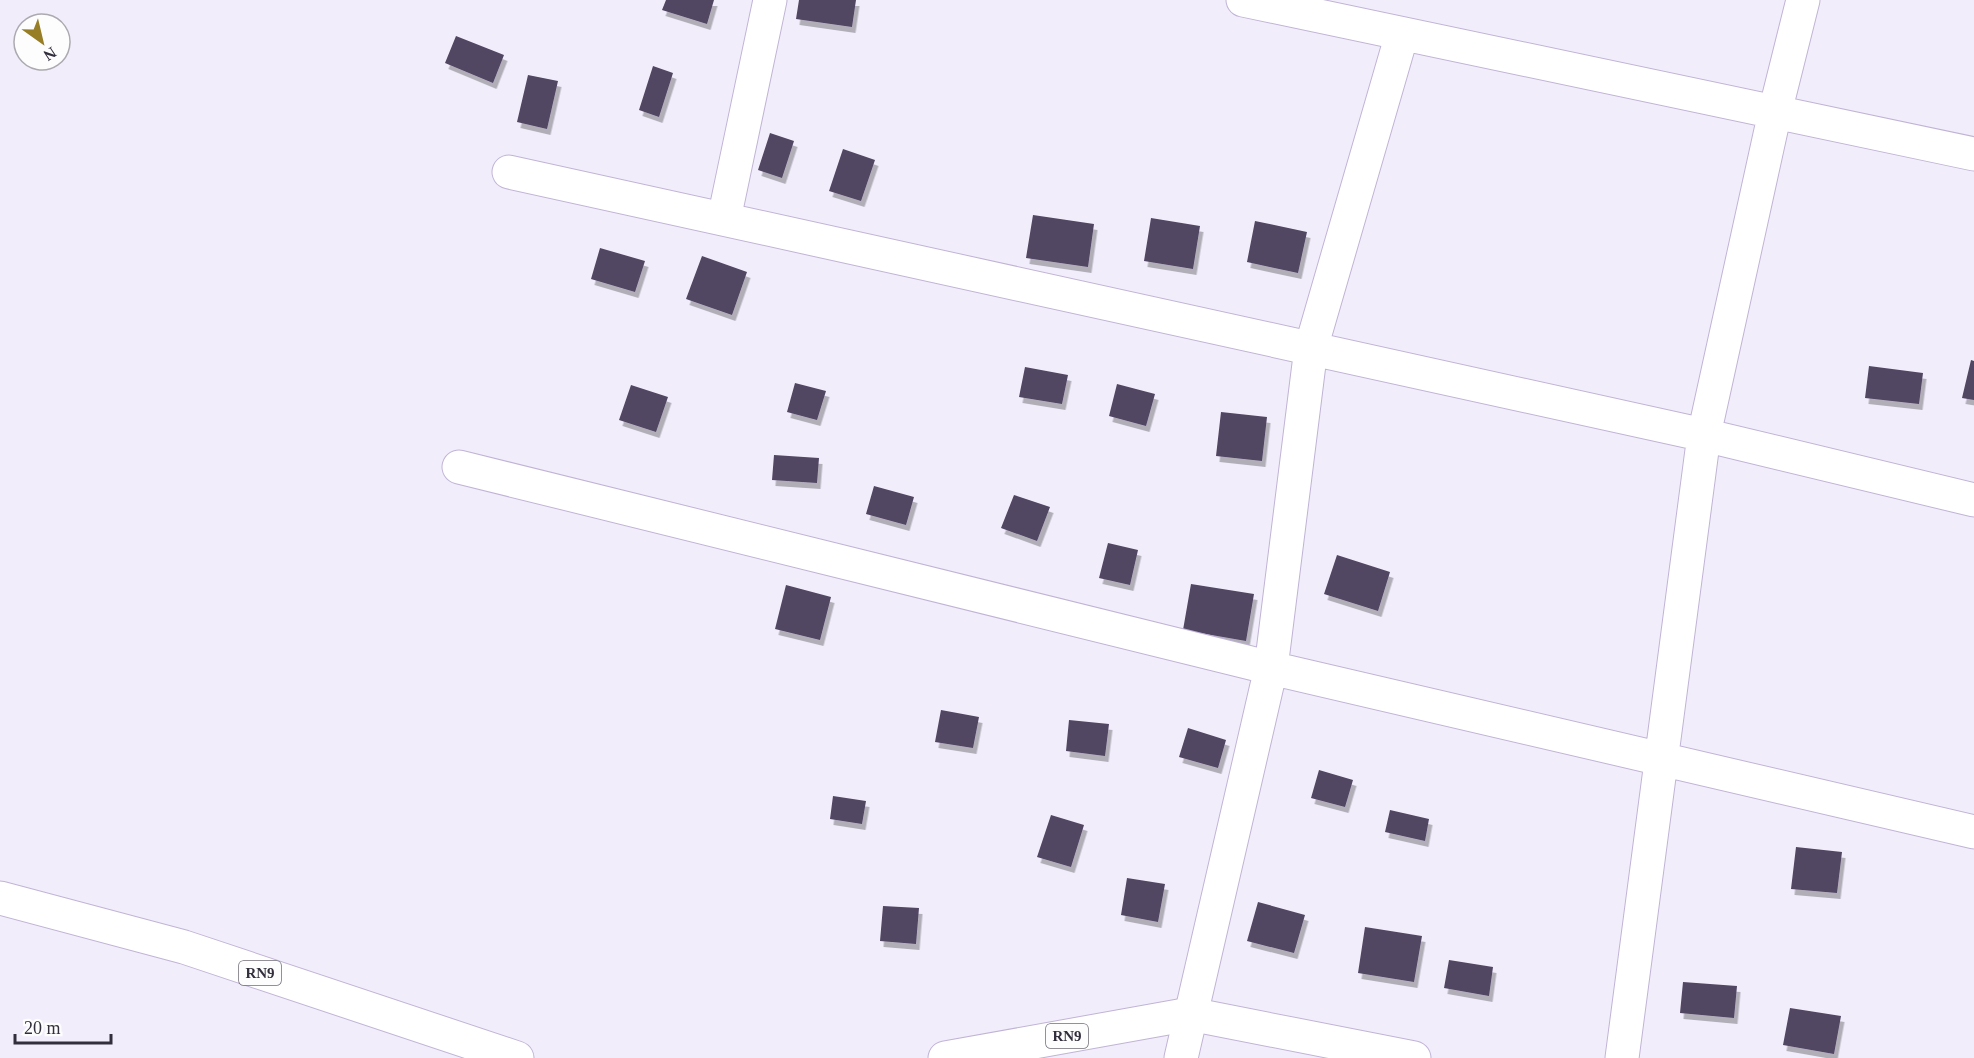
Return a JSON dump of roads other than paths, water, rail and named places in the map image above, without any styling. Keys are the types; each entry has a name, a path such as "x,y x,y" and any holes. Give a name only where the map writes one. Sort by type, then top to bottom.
{"street":[{"path":"724,219 770,0"},
{"path":"1243,0 1362,12 1402,33 1974,154"},
{"path":"1622,1058 1704,435 1775,112 1803,0"},
{"path":"1181,1058 1271,668 1311,348 1402,33"},
{"path":"509,172 1704,435 1974,500"},
{"path":"459,467 1271,668 1662,757 1974,832"},
{"name":"RN9","path":"0,898 184,947 517,1058"},
{"name":"RN9","path":"945,1058 1190,1014 1414,1058"}]}
